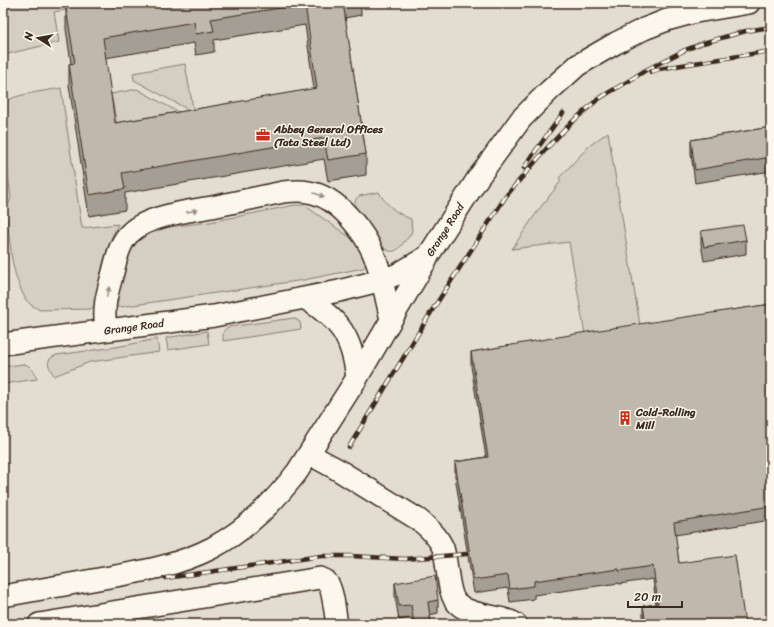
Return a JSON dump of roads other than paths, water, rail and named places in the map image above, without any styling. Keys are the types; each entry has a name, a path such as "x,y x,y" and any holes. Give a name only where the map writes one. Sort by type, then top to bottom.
{"lane":[{"name":"Grange Road","path":"3,344 214,316 339,291 382,280 404,271 428,256 478,178 521,120 550,90 578,66 606,48 644,29 668,20 749,3"},
{"path":"106,330 104,313 105,299 118,252 126,237 139,226 162,217 283,192 296,191 321,195 335,203 350,219 367,242 375,259 382,280 391,319"},
{"path":"3,596 137,572 170,564 212,548 245,527 266,507 298,472 356,378 428,256"},
{"path":"306,298 329,315 340,326 352,352 356,378"},
{"path":"309,454 354,479 413,516 431,530 443,548 452,594 459,606 476,613 507,620 516,624"},
{"path":"39,624 320,578 325,580 331,592 337,624"}],"railway":[{"path":"349,447 433,309 506,196 547,148 571,123 597,100 646,70 685,50 703,43 746,31 771,27"},
{"path":"651,72 659,69 771,51"},
{"path":"524,168 563,113"},
{"path":"166,578 321,556 405,559 467,554"}],"place":[{"name":"Abbey General Offices (Tata Steel Ltd)","path":"263,135"},
{"name":"Cold-Rolling Mill","path":"625,418"}]}
